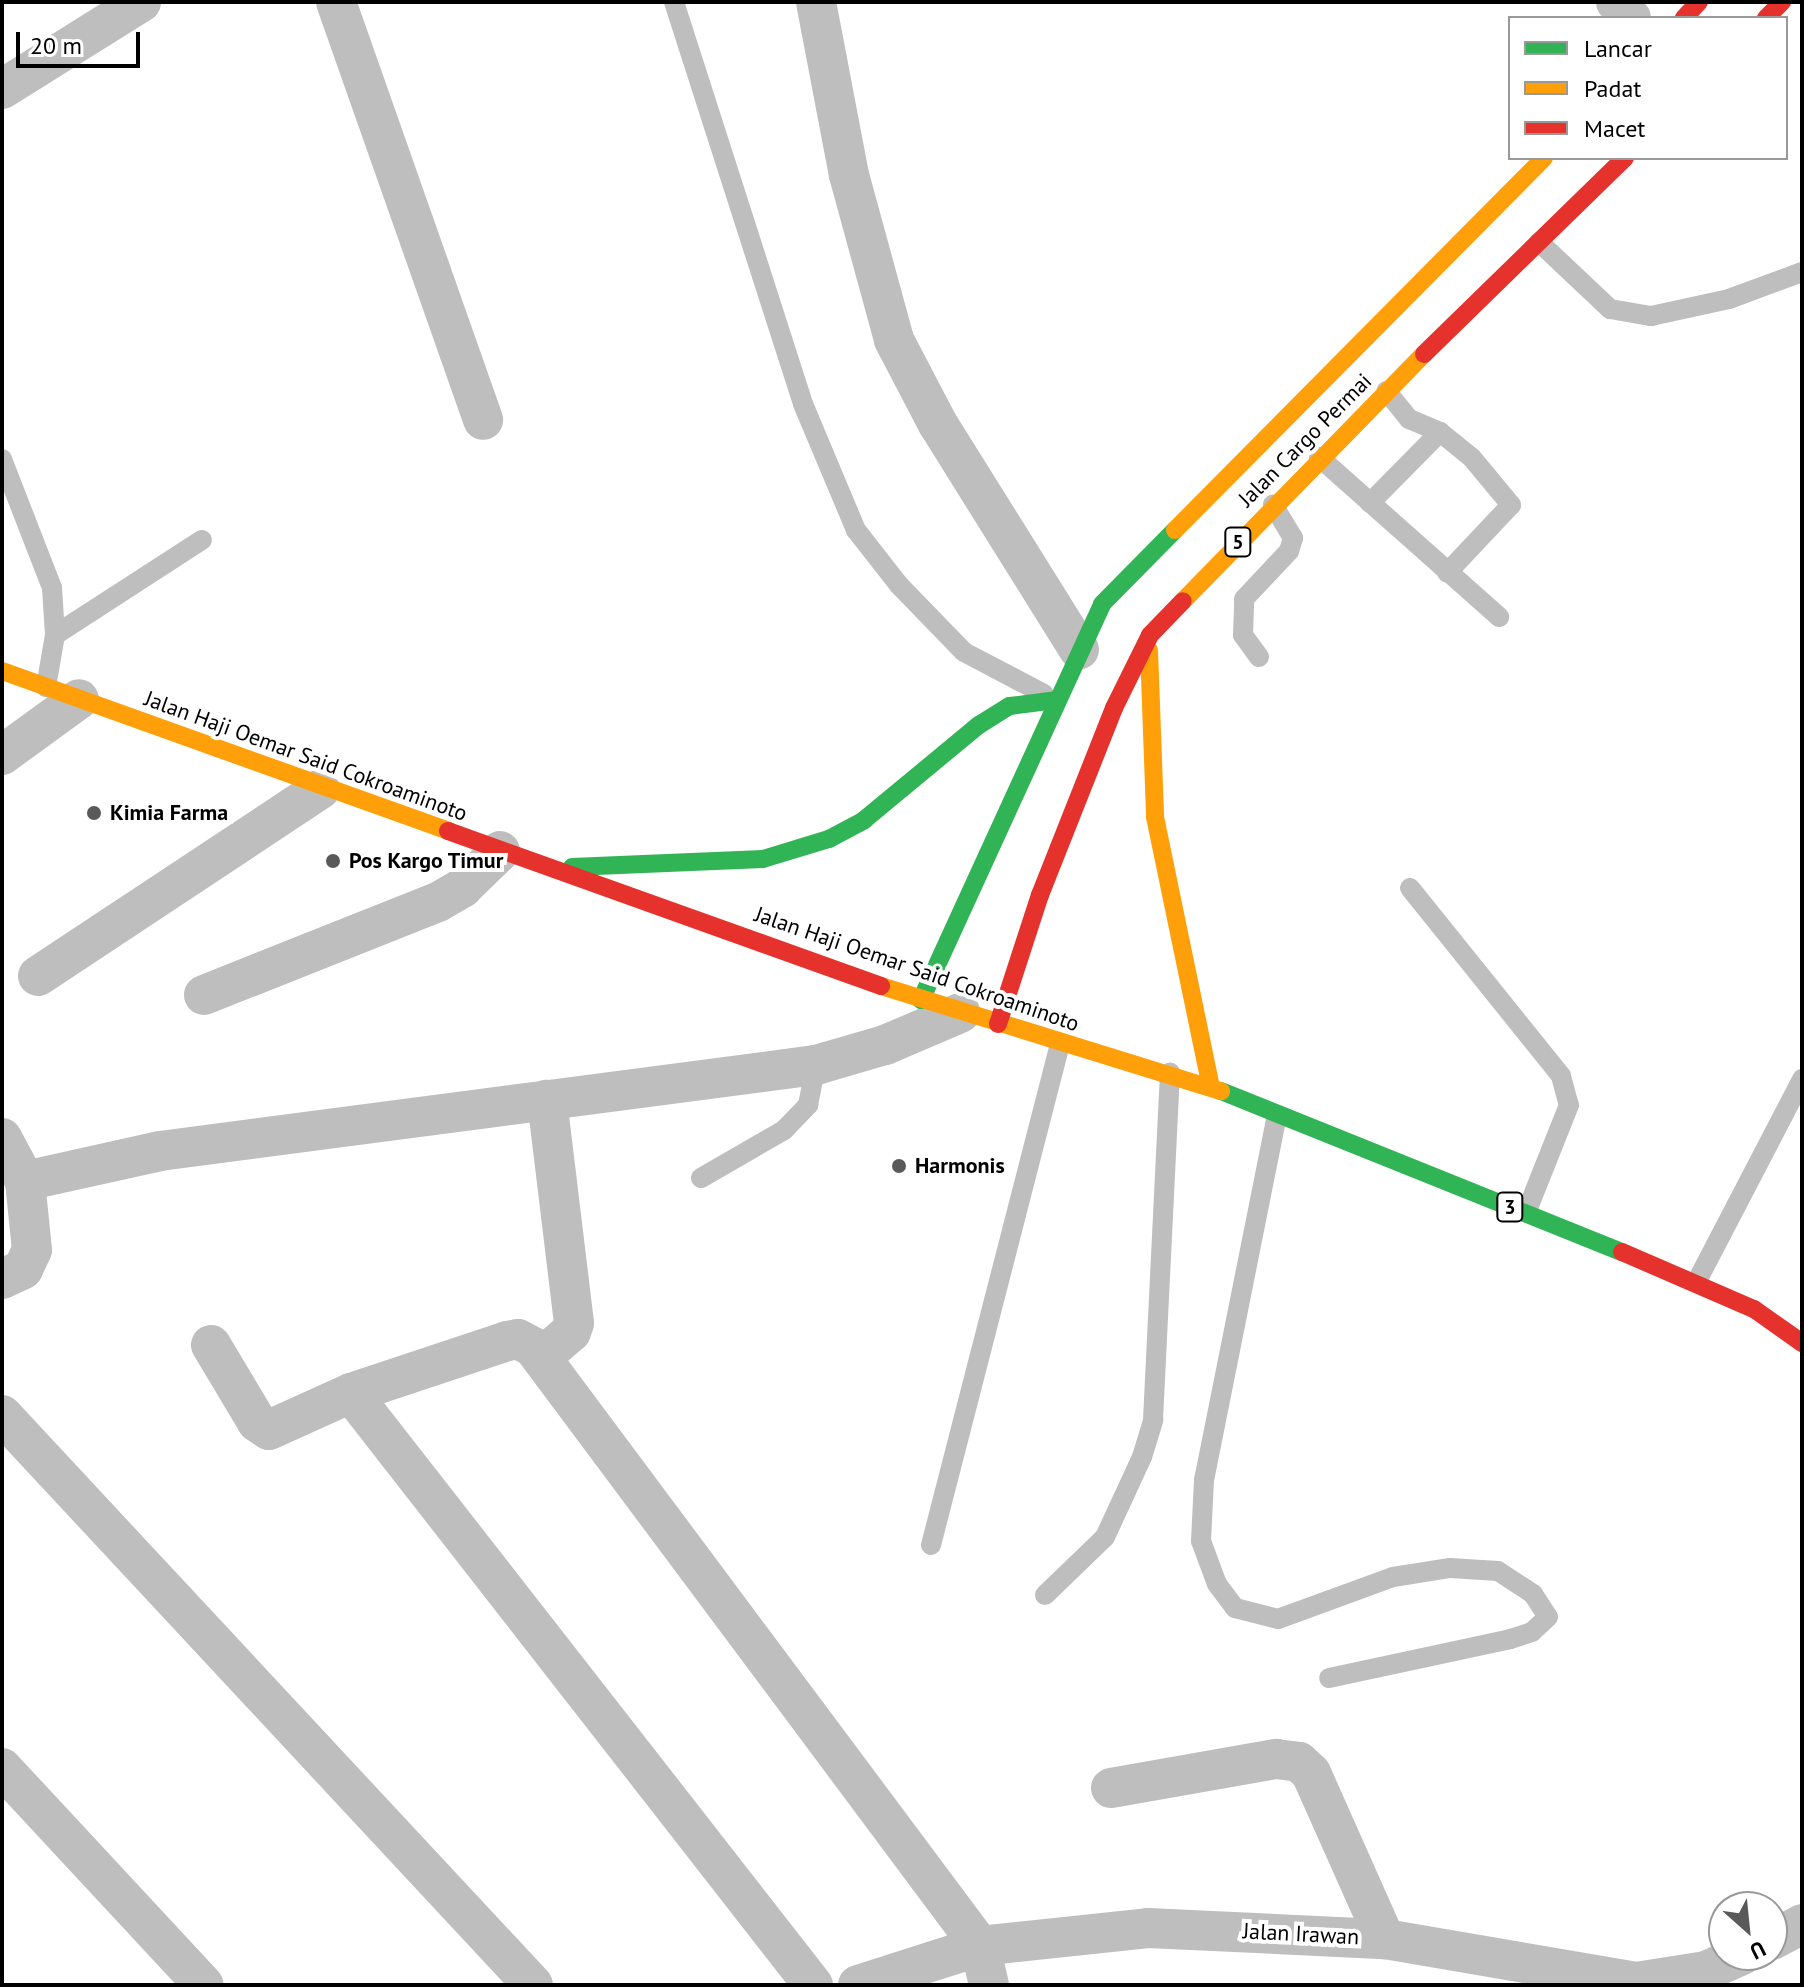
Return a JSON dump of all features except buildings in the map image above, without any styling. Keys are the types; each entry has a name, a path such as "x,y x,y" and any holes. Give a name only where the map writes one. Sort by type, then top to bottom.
{"highway":[{"name":"Jalan Cargo Permai","path":"921,1000 1102,604 1542,160"},
{"name":"Jalan Cargo Permai","path":"998,1024 1040,895 1114,708 1150,635 1319,457 1623,160"},
{"path":"1150,635 1148,700 1155,817 1211,1087"},
{"name":"Jalan Haji Oemar Said Cokroaminoto","path":"2,671 320,789 921,1000 1060,1044 1170,1072 1211,1087 1697,1281 1754,1309 1802,1343"},
{"path":"549,868 763,859 829,839 864,820 1000,713 1030,701 1056,700"}],"street":[{"path":"2,89 141,2"},
{"path":"336,2 483,420"},
{"path":"816,2 849,175 894,340 938,424 1079,650"},
{"path":"2,755 63,693"},
{"path":"38,976 320,789"},
{"path":"204,995 438,902 462,888 500,851"},
{"path":"25,1181 160,1151 816,1065 885,1045 960,1013"},
{"path":"542,1357 571,1332 574,1323 547,1100"},
{"path":"2,1138 25,1181 32,1250 23,1269 2,1279"},
{"path":"211,1345 257,1422 269,1430 351,1393 507,1341 525,1341 542,1357 980,1946 989,1985"},
{"path":"351,1393 813,1985"},
{"path":"2,1415 533,1985"},
{"path":"1111,1788 1276,1759 1299,1762 1311,1773 1385,1939"},
{"path":"2,1768 204,1985"},
{"name":"Jalan Irawan","path":"858,1985 980,1946 1148,1928 1385,1939 1636,1982 1706,1978"}],"lane":[{"path":"674,2 798,390 856,530 899,585 964,652 1056,700"},
{"path":"1539,242 1610,309 1651,316 1729,299 1802,272"},
{"path":"1386,391 1409,419 1440,432 1472,458 1511,505 1447,573"},
{"path":"1370,503 1440,432"},
{"path":"1319,457 1499,617"},
{"path":"2,459 52,588 63,693"},
{"path":"1259,657 1243,635 1244,599 1289,551 1293,538 1273,505"},
{"path":"55,635 202,540"},
{"path":"1410,888 1561,1076 1569,1105 1526,1213"},
{"path":"931,1545 1060,1044"},
{"path":"701,1178 784,1130 808,1105 816,1065"},
{"path":"1045,1595 1105,1537 1138,1467 1153,1420 1170,1072"},
{"path":"1697,1281 1802,1079"},
{"path":"1277,1115 1204,1480 1201,1541 1217,1584 1235,1608 1278,1619 1393,1577 1450,1568 1498,1571 1533,1594 1548,1617 1532,1632 1511,1639 1329,1678"}],"traffic: fast":[{"path":"921,1000 1102,604 1175,530"},
{"path":"572,867 763,859 829,839 864,820 979,725 1010,706 1056,700"},
{"path":"1221,1091 1622,1252"}],"traffic: slow":[{"path":"1175,530 1542,160"},
{"path":"1183,601 1424,354"},
{"path":"1149,650 1155,817 1211,1087"},
{"path":"2,671 448,831"},
{"path":"881,986 1221,1091"}],"traffic: jam":[{"path":"1686,16 1699,2"},
{"path":"1768,16 1782,2"},
{"path":"1424,354 1623,160"},
{"path":"998,1024 1040,895 1114,708 1150,635 1183,601"},
{"path":"448,831 881,986"},
{"path":"1622,1252 1754,1309 1802,1343"}],"place":[{"name":"Kimia Farma","path":"94,813"},
{"name":"Pos Kargo Timur","path":"333,861"},
{"name":"Harmonis","path":"899,1166"}]}
